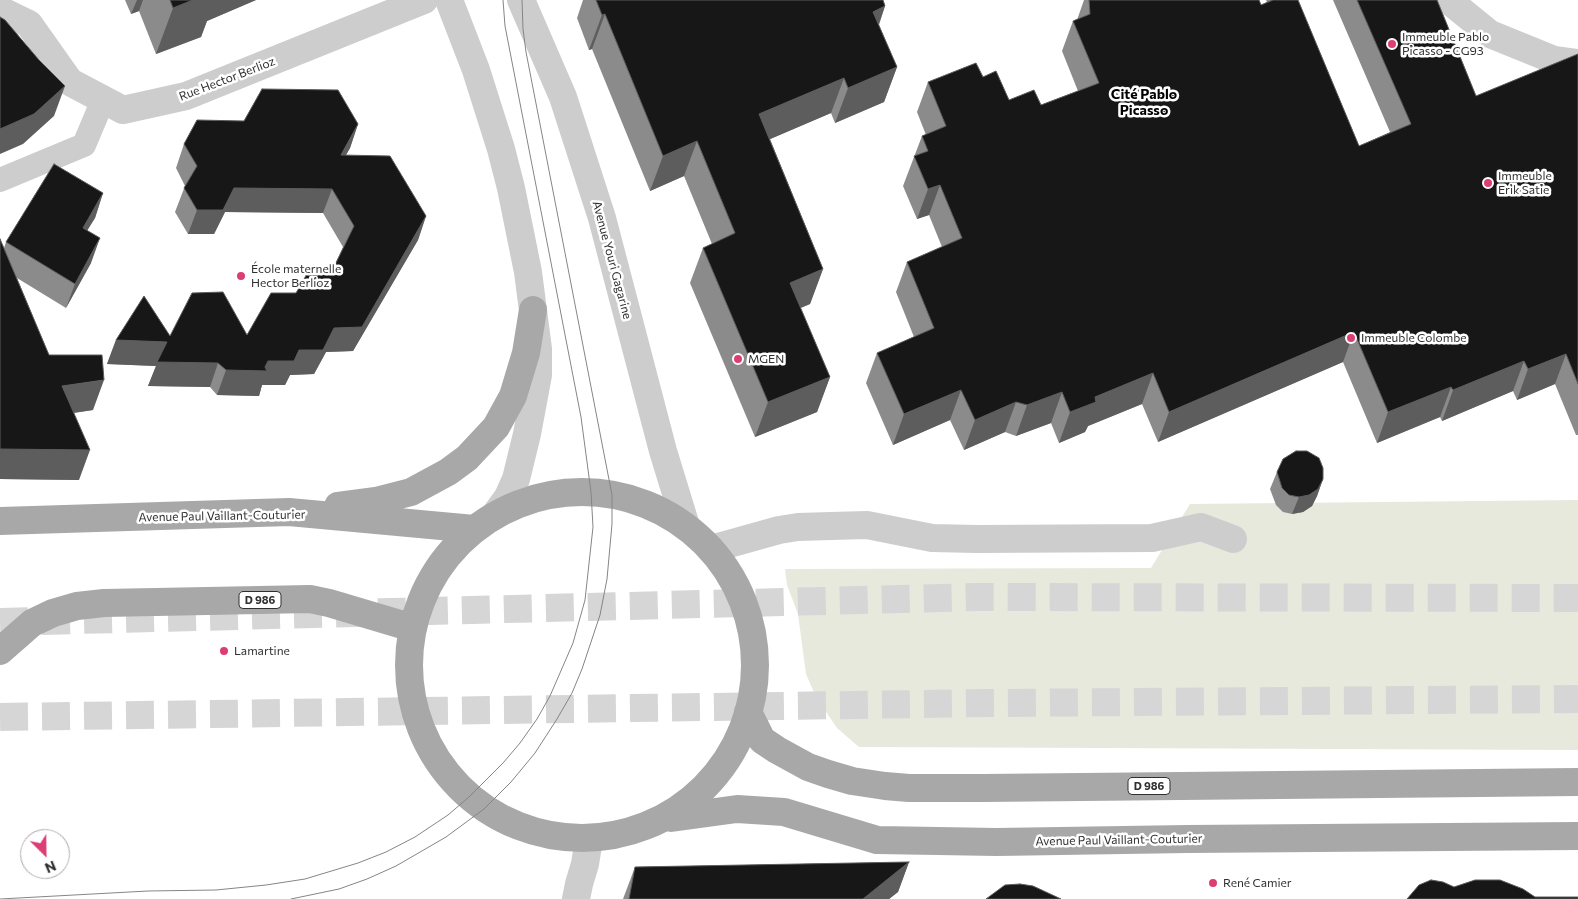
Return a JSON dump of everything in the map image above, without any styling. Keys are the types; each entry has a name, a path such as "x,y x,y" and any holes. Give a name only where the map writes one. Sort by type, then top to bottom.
{"main road":[{"path":"289,512 396,497 427,484 467,458 496,426 513,396 526,353 533,310"},
{"name":"Avenue Paul Vaillant-Couturier","path":"572,491 633,499 659,509 686,526 711,549 736,584 749,617 758,654 756,685 748,712 736,741 723,765 710,783 691,801 664,818 595,840 566,839 540,834 504,822 469,797 452,780 436,757 425,736 414,705 410,687 409,658 413,628 420,603 434,574 444,558 457,544 485,522 513,505 541,495 572,491"},
{"name":"Avenue Paul Vaillant-Couturier","path":"0,521 289,512 485,522"},
{"name":"D 986","path":"0,651 32,623 53,613 77,606 104,603 310,599 329,602 413,628"},
{"name":"D 986","path":"748,712 762,740 808,767 852,781 885,786 909,788 983,788 1578,782"},
{"name":"Avenue Paul Vaillant-Couturier","path":"664,818 737,809 768,810 808,818 878,840 996,842 1578,836"}],"street":[{"name":"Rue Hector Berlioz","path":"0,10 29,24 70,82 123,110 186,96 424,0"},
{"path":"449,0 476,70 500,149 519,227 538,349 538,374 527,434 516,479 508,497 485,522"},
{"name":"Avenue Youri Gagarine","path":"520,0 564,98 602,218 663,452 686,526"},
{"path":"1451,0 1453,4 1490,34 1554,60 1578,63"},
{"path":"0,180 84,145 103,100"},
{"path":"711,549 788,528 867,525 932,538 977,539 1152,538 1201,527 1233,539"},
{"path":"576,899 589,839"}],"shaded area":[{"path":"1578,500 1578,750 859,747 837,728 816,697 806,674 798,614 787,585 785,569 1151,568 1190,504"}],"building":[{"path":"170,0 193,0 173,8"},
{"path":"596,0 883,0 885,6 873,12 897,67 848,88 844,78 759,114 823,269 790,283 830,377 768,402 703,248 735,233 697,141 663,156 605,14 602,15"},
{"path":"1089,0 1259,0 1261,5 1273,0 1298,0 1359,146 1411,124 1357,0 1437,0 1476,96 1578,54 1578,384 1566,354 1528,369 1524,361 1453,390 1451,387 1388,412 1354,332 1169,412 1153,373 1095,397 1096,402 1070,412 1062,392 1027,405 1016,402 975,420 961,390 904,414 877,353 934,328 907,262 962,238 940,185 928,189 914,156 928,151 922,136 946,126 928,82 976,63 983,77 996,71 1009,100 1034,90 1041,105 1099,83 1073,21 1090,14"},
{"path":"0,17 5,20 39,60 65,86 34,114 0,129"},
{"path":"262,89 338,90 358,124 341,155 390,156 426,216 362,327 334,328 323,350 299,350 294,361 268,361 265,367 267,371 226,370 218,363 157,362 167,342 116,340 144,296 170,336 192,293 223,292 247,335 271,293 296,293 308,272 332,271 354,226 332,189 234,188 223,210 197,210 184,188 197,166 184,144 197,120 244,121"},
{"path":"54,164 103,193 83,228 100,238 75,284 6,242"},
{"path":"0,239 49,355 102,355 104,380 62,386 90,450 0,449"},
{"path":"1296,451 1307,451 1319,458 1323,468 1323,479 1318,489 1309,495 1299,497 1289,495 1282,488 1277,472 1283,459"},
{"path":"909,862 863,899 629,899 635,867"},
{"path":"1431,880 1443,882 1454,887 1475,880 1500,880 1523,889 1535,897 1578,897 1578,899 1407,899 1419,885"},
{"path":"1020,884 1033,886 1061,899 986,899 1005,885"}],"tunnel":[{"path":"0,622 978,597 1578,598"},
{"path":"0,717 992,703 1578,699"}],"tram line":[{"path":"0,899 148,891 216,890 266,885 305,879 358,863 386,852 415,837 448,815 469,797 520,743 550,696 573,643 585,600 593,527 591,492 581,417 505,26 503,0"},
{"path":"291,899 339,889 396,866 446,837 484,809 511,782 535,753 557,719 572,693 582,669 600,615 607,579 612,524 612,495 526,52 522,0"}],"place":[{"name":"Immeuble Pablo Picasso - CG93","path":"1392,44"},
{"name":"Immeuble Erik Satie","path":"1488,183"},
{"name":"École maternelle Hector Berlioz","path":"241,276"},
{"name":"Immeuble Colombe","path":"1351,338"},
{"name":"MGEN","path":"738,359"},
{"name":"Lamartine","path":"224,651"},
{"name":"René Camier","path":"1213,883"}],"district":[{"name":"Cité Pablo Picasso","path":"1144,102"}]}
